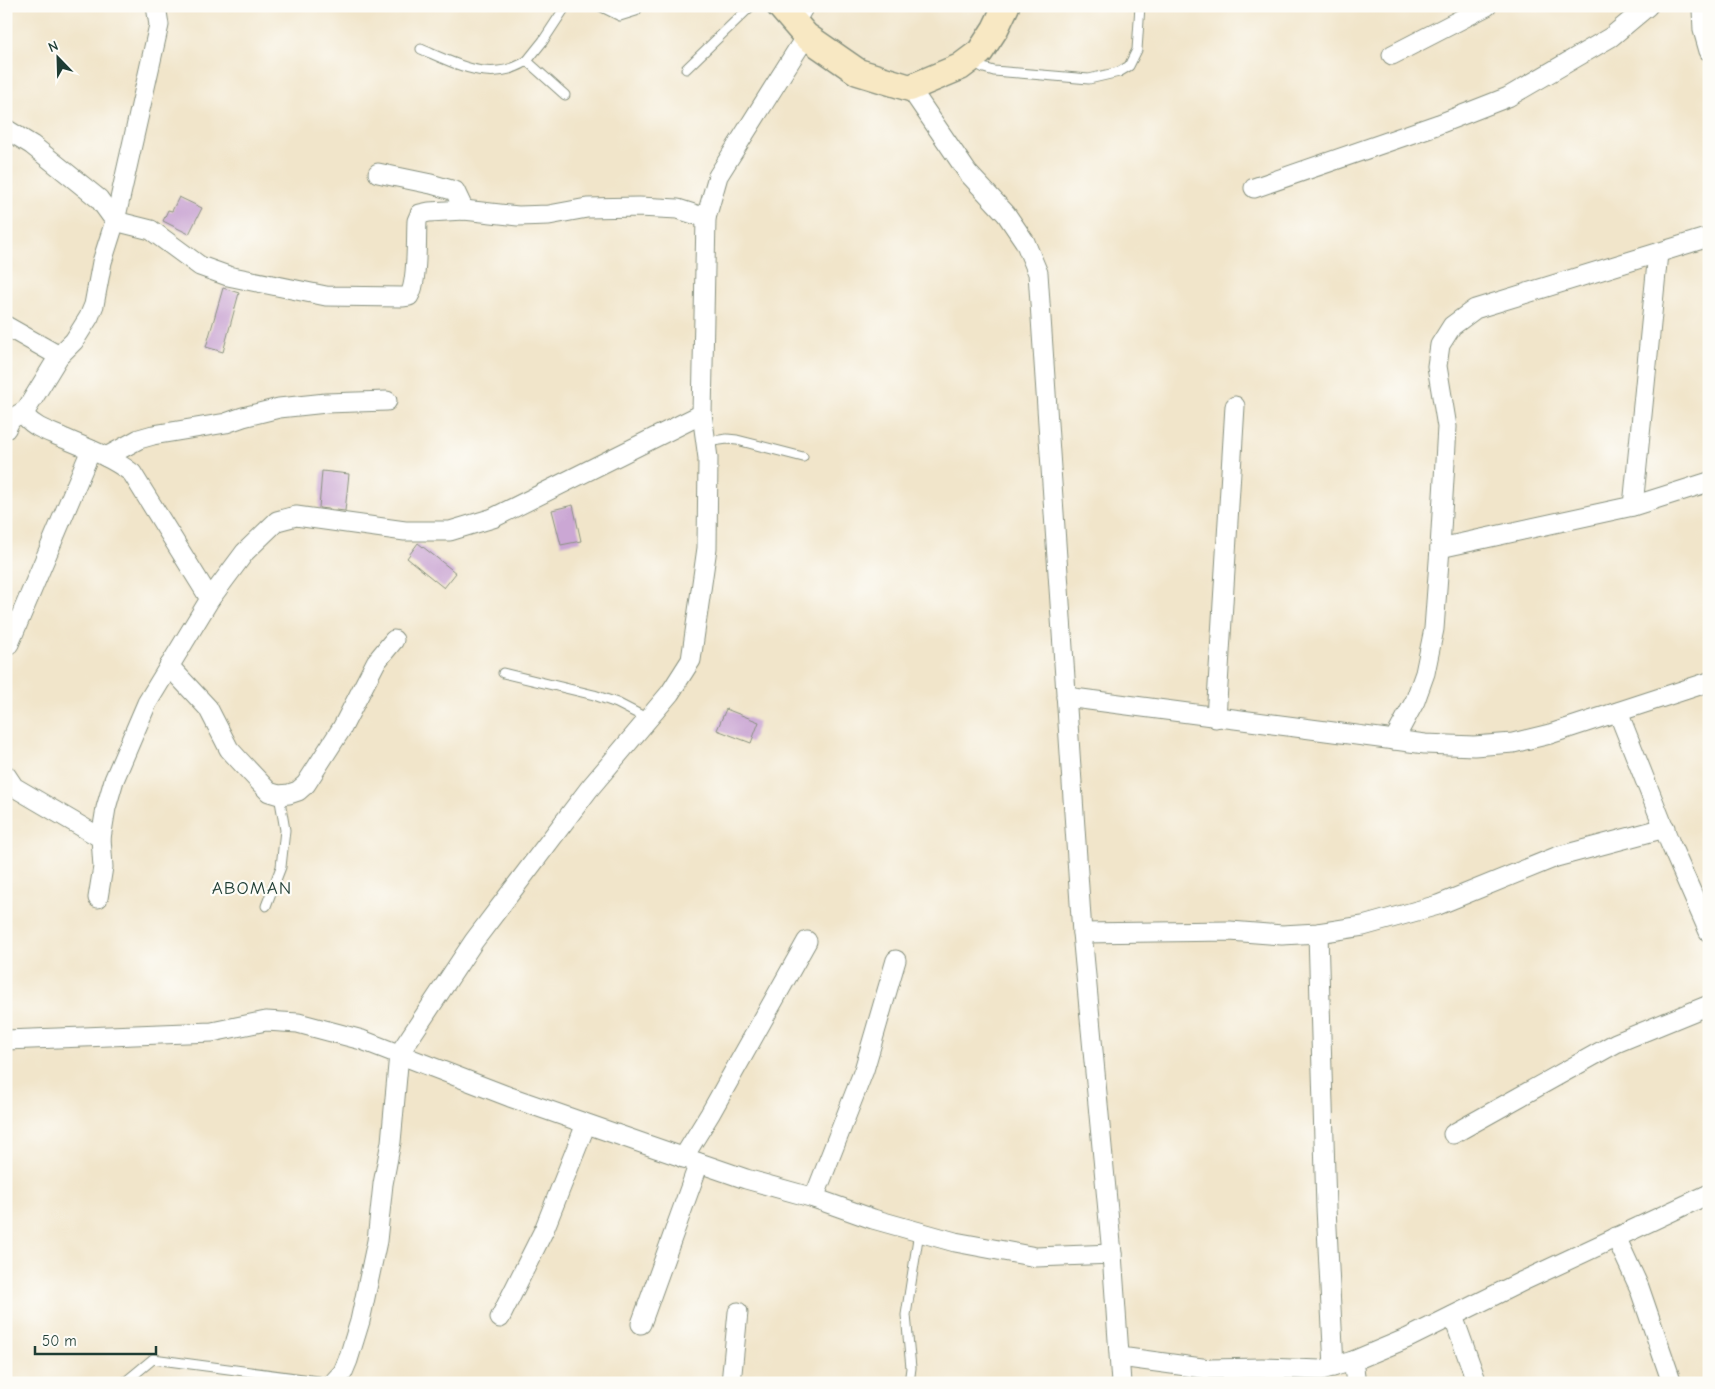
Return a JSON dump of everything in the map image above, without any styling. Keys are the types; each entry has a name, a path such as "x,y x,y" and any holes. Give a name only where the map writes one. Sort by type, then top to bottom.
{"street":[{"path":"6,429 11,419 26,410 59,356 74,341 94,305 102,262 115,221 159,25 156,6"},
{"path":"780,6 805,23 858,72 910,88 968,173 1006,214 1026,242 1038,273 1082,933 1112,1254 1121,1383"},
{"path":"910,88 960,67 980,52 995,29 1006,6"},
{"path":"1392,55 1487,6"},
{"path":"1254,188 1439,124 1508,97 1611,36 1648,6"},
{"path":"1701,7 1702,30 1709,51"},
{"path":"333,1383 343,1372 348,1360 360,1321 377,1241 383,1184 391,1142 399,1054 480,934 590,788 670,693 691,660 707,548 708,458 702,414 706,218 718,176 805,23"},
{"path":"6,129 32,145 99,199 115,221 151,230 200,266 228,276 326,296 409,296 412,291 415,270 417,221 420,214 429,212 464,210 518,216 549,215 587,208 639,207 678,209 706,218"},
{"path":"378,173 438,185 455,191 464,210"},
{"path":"1394,740 1415,701 1425,673 1434,629 1447,427 1437,366 1440,345 1452,326 1475,309 1709,237"},
{"path":"1633,506 1658,253"},
{"path":"6,326 59,356"},
{"path":"9,644 99,454 139,438 226,424 243,417 279,408 326,402 387,401"},
{"path":"1216,718 1235,406"},
{"path":"26,410 26,417 36,426 120,464 132,473 210,599"},
{"path":"98,898 102,866 101,838 106,808 114,780 147,703 210,599 245,552 277,521 296,516 405,531 450,532 492,518 702,414"},
{"path":"1440,548 1633,506 1709,482"},
{"path":"169,666 208,708 234,755 269,792 279,795 298,791 306,784 342,728 376,662 394,640"},
{"path":"1066,697 1425,744 1474,746 1514,742 1550,734 1709,682"},
{"path":"1618,712 1670,843 1709,932"},
{"path":"6,775 14,787 101,838"},
{"path":"1082,933 1230,931 1282,935 1318,933 1362,926 1438,905 1556,857 1665,828"},
{"path":"1318,933 1325,1198 1334,1367"},
{"path":"641,1324 691,1160 710,1114 807,941"},
{"path":"814,1198 864,1070 896,960"},
{"path":"1453,1134 1616,1043 1709,1005"},
{"path":"6,1040 212,1032 266,1021 298,1023 362,1040 586,1124 746,1180 814,1198 873,1220 955,1242 1036,1257 1112,1254"},
{"path":"500,1318 536,1247 586,1124"},
{"path":"1120,1357 1209,1368 1321,1370 1334,1367 1408,1338 1709,1194"},
{"path":"1616,1237 1639,1287 1672,1383"},
{"path":"730,1383 738,1312"},
{"path":"1453,1316 1477,1383"},
{"path":"1353,1361 1356,1383"}],"lane":[{"path":"421,49 464,67 482,71 511,70 527,61 566,6"},
{"path":"600,6 620,16 636,11 640,6"},
{"path":"686,69 751,6"},
{"path":"970,60 994,71 1089,79 1118,72 1128,66 1137,50 1140,6"},
{"path":"527,61 565,95"},
{"path":"706,442 727,439 736,440 803,457"},
{"path":"503,673 594,695 618,703 648,719"},
{"path":"266,906 281,867 285,830 279,795"},
{"path":"909,1383 910,1368 906,1315 919,1232"},
{"path":"124,1383 152,1359 333,1383"}],"building":[{"path":"179,197 202,208 189,234 163,221 168,210 172,211"},
{"path":"223,288 239,293 223,352 206,347"},
{"path":"322,471 349,474 345,511 319,508"},
{"path":"573,505 581,541 561,545 552,510"},
{"path":"418,543 456,573 444,588 407,558"},
{"path":"726,709 759,722 751,743 717,730"}],"district":[{"name":"ABOMAN","path":"252,888"}]}
